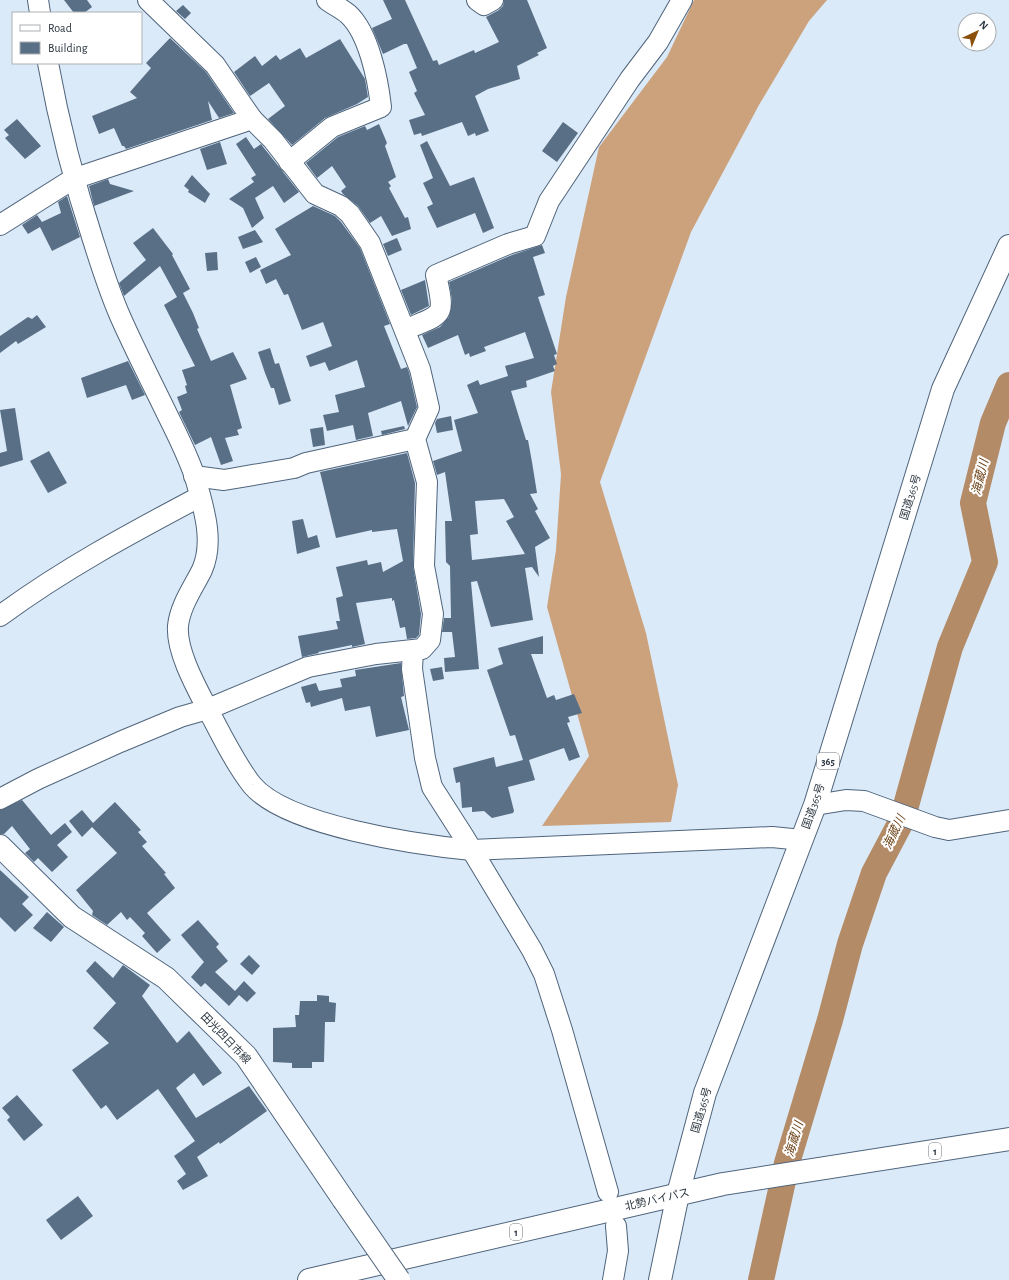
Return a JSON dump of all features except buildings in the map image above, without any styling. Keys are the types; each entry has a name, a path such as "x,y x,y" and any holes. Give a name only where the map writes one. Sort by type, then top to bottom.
{"main road":[{"name":"国道365号","path":"660,1280 678,1194 705,1093 802,840 820,804 943,389 1009,246"},
{"name":"田光四日市線","path":"0,846 72,917 166,978 246,1056 399,1280"},
{"name":"北勢バイパス","path":"309,1280 723,1184 1009,1139"}],"street":[{"path":"38,0 40,12"},
{"path":"0,800 38,779 120,742 180,717 208,709 308,667 376,654 413,651 422,649 430,640 433,614 424,566 427,482 415,438 429,408 420,370 370,243 350,214 341,206 315,194 273,140 252,119 215,65 148,0"},
{"path":"289,162 332,128 381,107 378,81 361,31 348,14 327,0"},
{"path":"477,0 484,5 493,0"},
{"path":"404,330 436,316 441,310 442,302 436,275 508,244 535,236 549,201 630,79 658,42 682,0"},
{"path":"48,64 73,179 106,279 119,314 185,451 194,476 209,538 209,547 203,568 180,617 178,634 188,670 231,752 253,785 266,798 280,806 328,824 430,846 472,850 772,837 802,840"},
{"path":"0,225 73,179 252,119"},
{"path":"194,476 224,480 294,468 306,463 415,438"},
{"path":"0,616 27,595 126,536 199,497"},
{"path":"413,651 412,669 428,777 437,795 472,850 544,974 562,1030 608,1192"},
{"path":"820,804 846,800 864,800 931,825 949,830 1009,820"},
{"path":"613,1280 618,1251 616,1226"}],"shaded area":[{"path":"694,0 827,0 809,21 759,105 691,232 600,482 646,633 678,785 671,822 542,826 589,756 547,607 556,550 561,474 551,392 566,297 599,147 667,57"}],"waterway":[{"name":"海蔵川","path":"761,1280 787,1163 830,1020 850,944 874,873 902,820 950,647 985,562 973,503 993,423 1009,385"}]}
